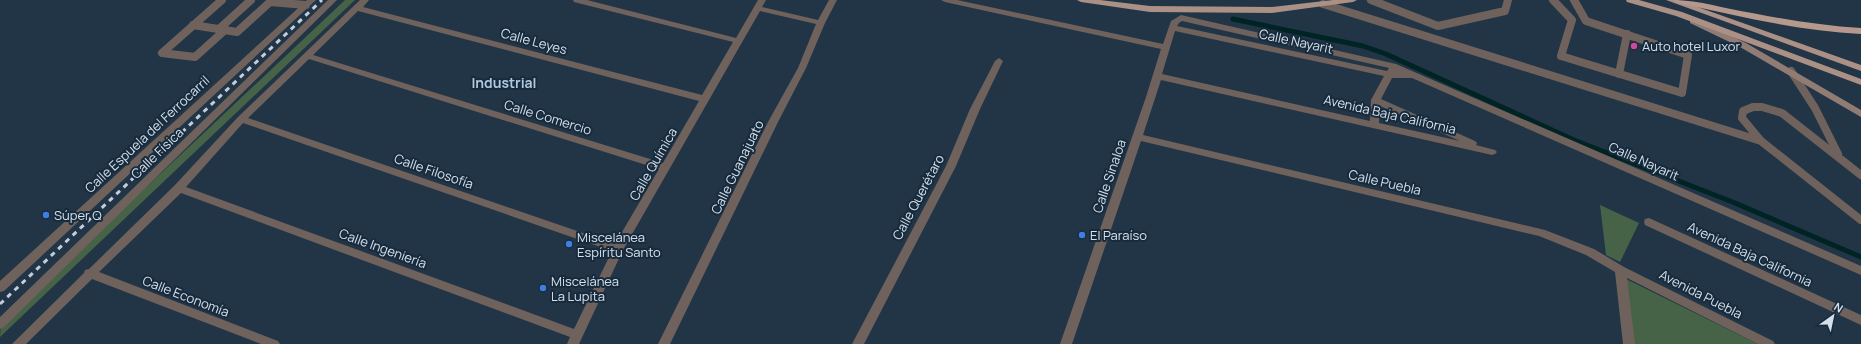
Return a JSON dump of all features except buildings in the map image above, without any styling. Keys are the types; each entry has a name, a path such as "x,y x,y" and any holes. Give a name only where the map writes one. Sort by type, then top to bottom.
{"highway":[{"path":"1678,0 1751,16 1842,30 1861,31"}],"main road":[{"path":"1081,0 1127,7 1272,10 1353,0"},
{"path":"1630,0 1679,14 1861,82"},
{"path":"1670,0 1861,68"},
{"path":"1679,14 1743,45 1791,71 1861,114"}],"street":[{"name":"Calle Física","path":"0,324 333,0"},
{"path":"18,344 89,273 179,188 241,119 365,0"},
{"path":"577,0 738,41"},
{"name":"Calle Guanajuato","path":"664,344 773,122 802,68 832,0"},
{"path":"945,0 1167,48"},
{"name":"Calle Espuela del Ferrocarril","path":"0,288 309,3"},
{"path":"759,4 821,23"},
{"name":"Calle Química","path":"575,340 618,249 759,4"},
{"name":"Calle Leyes","path":"357,8 705,99"},
{"name":"Calle Nayarit","path":"1178,19 1185,18 1415,76 1576,145 1861,272"},
{"name":"Calle Sinaloa","path":"1066,344 1167,48 1172,28 1175,21 1178,19"},
{"name":"Calle Nayarit","path":"1172,28 1392,70"},
{"name":"Calle Comercio","path":"308,56 666,168"},
{"name":"Calle Querétaro","path":"858,344 884,292 952,166 975,109 999,61"},
{"path":"1374,125 1376,100 1392,70"},
{"name":"Avenida Baja California","path":"1157,76 1492,152 1376,100"},
{"name":"Calle Filosofía","path":"241,119 618,249"},
{"name":"Calle Puebla","path":"1137,137 1541,233 1590,252 1620,270"},
{"name":"Calle Ingeniería","path":"179,188 575,340"},
{"name":"Avenida Baja California","path":"1649,222 1861,320"},
{"path":"1620,270 1629,344"},
{"name":"Avenida Puebla","path":"1620,270 1769,344"},
{"name":"Calle Economía","path":"89,273 274,344"}],"lane":[{"path":"222,0 162,53 195,57 251,0"},
{"path":"1371,0 1438,26 1505,11 1508,0"},
{"path":"1553,0 1572,20 1561,56 1682,93 1688,55 1586,21 1574,0"},
{"path":"193,25 237,32 270,2 309,3"},
{"path":"1324,4 1761,142"},
{"path":"1619,74 1627,34"},
{"path":"1791,71 1815,108 1839,156"},
{"path":"1861,175 1857,169 1782,113 1768,107 1751,106 1743,110 1742,118 1761,142 1861,220"}],"green space":[{"path":"345,0 355,0 0,337 1,324"},
{"path":"1600,205 1639,223 1620,262 1606,255"},
{"path":"1620,276 1758,344 1629,344"}],"waterway":[{"path":"1233,19 1363,46 1386,54 1574,140 1735,203 1861,257"}],"railway":[{"path":"0,304 322,0"}],"place":[{"name":"Auto hotel Luxor","path":"1634,46"},
{"name":"Súper Q","path":"46,215"},
{"name":"El Paraíso","path":"1082,235"},
{"name":"Miscelánea Espíritu Santo","path":"569,244"},
{"name":"Miscelánea La Lupita","path":"543,288"}],"district":[{"name":"Industrial","path":"504,83"}]}
